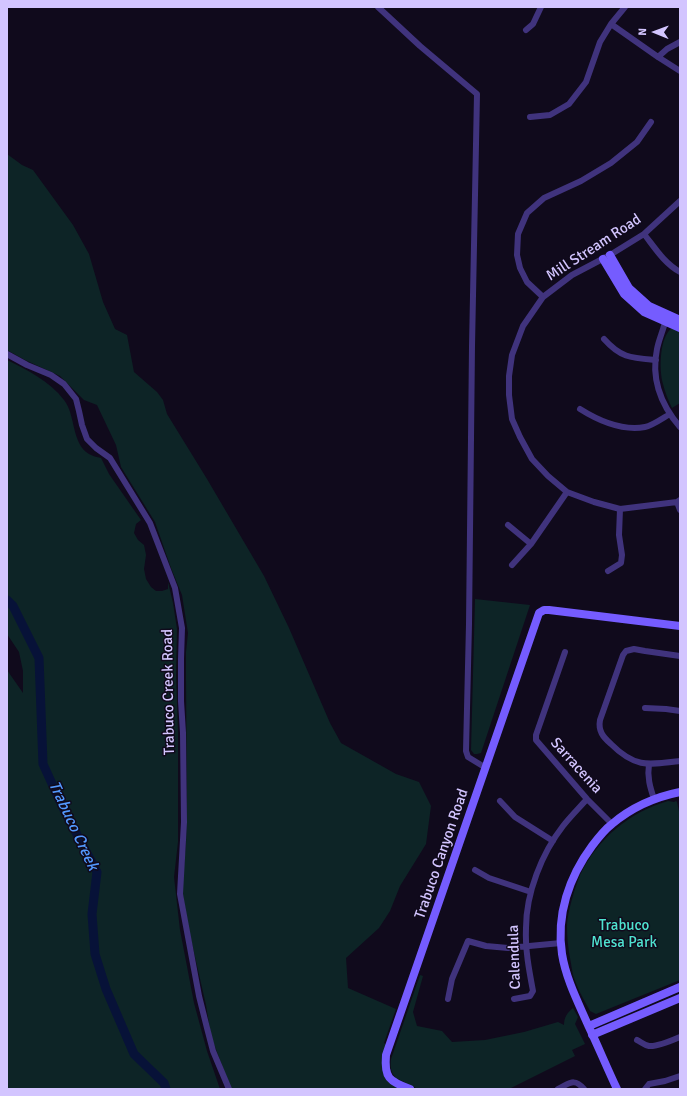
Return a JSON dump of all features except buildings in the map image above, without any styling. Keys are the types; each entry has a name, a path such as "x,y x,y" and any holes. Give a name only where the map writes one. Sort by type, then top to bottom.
{"main road":[{"path":"607,257 624,294 644,312 667,319 680,320"},
{"path":"667,319 680,328"},
{"name":"Trabuco Canyon Road","path":"410,1089 394,1082 389,1077 385,1067 386,1055 538,617 541,612 549,610 680,626"},
{"path":"617,1089 569,980 561,943 561,923 564,904 568,888 582,860 600,835 612,824 632,810 654,799 680,792"},
{"path":"589,1026 680,987"},
{"path":"592,1035 680,998"}],"street":[{"path":"378,7 420,46 476,94 470,624 466,751 468,757 486,768"},
{"path":"526,30 533,24 541,7"},
{"path":"530,117 550,115 569,104 586,82 600,42 625,7"},
{"path":"612,24 680,71"},
{"path":"658,57 667,49 680,42"},
{"path":"543,297 527,282 520,268 517,255 518,234 527,212 544,198 581,181 611,163 637,142 651,122"},
{"name":"Mill Stream Road","path":"679,501 620,509 594,502 567,492 548,476 532,459 520,437 512,419 509,395 509,376 512,355 523,326 543,297 572,275 607,257 644,234 680,201"},
{"path":"644,234 666,261 680,272"},
{"path":"667,319 657,350 656,376 662,399 670,414 680,427"},
{"path":"604,339 612,348 626,356 656,360"},
{"name":"Trabuco Creek Road","path":"7,354 27,365 51,375 64,384 76,399 82,425 87,438 96,448 110,458 150,523 156,542 175,588 182,628 181,701 183,733 184,822 180,894 199,996 207,1028 213,1051 229,1089"},
{"path":"580,409 592,416 612,424 627,427 646,427 670,414"},
{"path":"512,566 531,544 567,492"},
{"path":"679,501 680,510"},
{"path":"608,571 621,563 622,555 619,535 620,509"},
{"path":"508,525 531,544"},
{"path":"680,656 645,652 634,649 626,651 623,655 599,726 600,731 609,742 625,757 633,761 649,764 680,761"},
{"name":"Sarracenia","path":"565,652 536,738 538,743 587,799 612,824"},
{"path":"645,708 680,711"},
{"path":"649,764 649,781 654,799"},
{"name":"Calendula","path":"514,999 530,996 533,991 526,946 526,927 531,892 537,872 553,841 563,826 587,799"},
{"path":"500,801 515,817 553,841"},
{"path":"475,870 489,878 531,892"},
{"path":"448,999 452,979 468,940 486,946 508,948 561,943"},
{"path":"637,1040 650,1046 680,1037"},
{"path":"645,1089 649,1084 680,1076"},
{"path":"558,1089 573,1082 577,1083 584,1089"}],"green space":[{"path":"7,154 22,165 33,170 73,225 89,254 103,302 115,329 127,335 134,372 157,392 163,400 167,414 264,576 289,628 330,723 341,743 396,774 419,782 431,806 426,844 400,886 390,911 379,928 346,958 348,988 396,1009 384,1043 387,1045 382,1066 403,1089 231,1089 211,1036 182,890 187,807 186,652 188,633 182,595 155,522 121,467 116,445 97,405 84,400 60,376 7,350"},
{"path":"672,328 680,330 680,403 672,408 663,384 661,354 662,346 668,332"},
{"path":"7,360 45,382 64,400 68,406 79,443 89,454 101,458 109,474 141,520 136,524 134,533 138,540 144,545 146,555 144,569 146,579 151,587 156,591 168,589 168,582 177,629 176,675 178,732 178,842 174,877 180,930 194,1003 207,1051 220,1089 7,1089 7,670 23,693 23,671 19,652 7,634"},
{"path":"475,599 530,605 481,753 477,754 474,754 471,750"},
{"name":"Trabuco Mesa Park","path":"668,801 677,802 680,816 680,980 596,1014 590,1011 573,975 567,939 569,910 580,875 596,849 616,828 641,812"},
{"path":"420,975 423,976 413,1012 417,1026 442,1031 452,1042 485,1040 524,1032 558,1022 564,1025 566,1015 573,1008 578,1017 575,1024 585,1044 572,1050 575,1056 509,1089 418,1089 394,1076 392,1072 391,1059"}],"waterway":[{"name":"Trabuco Creek","path":"7,600 13,606 39,658 43,764 65,812 97,872 92,914 95,954 106,989 134,1054 164,1083 166,1089"}]}
